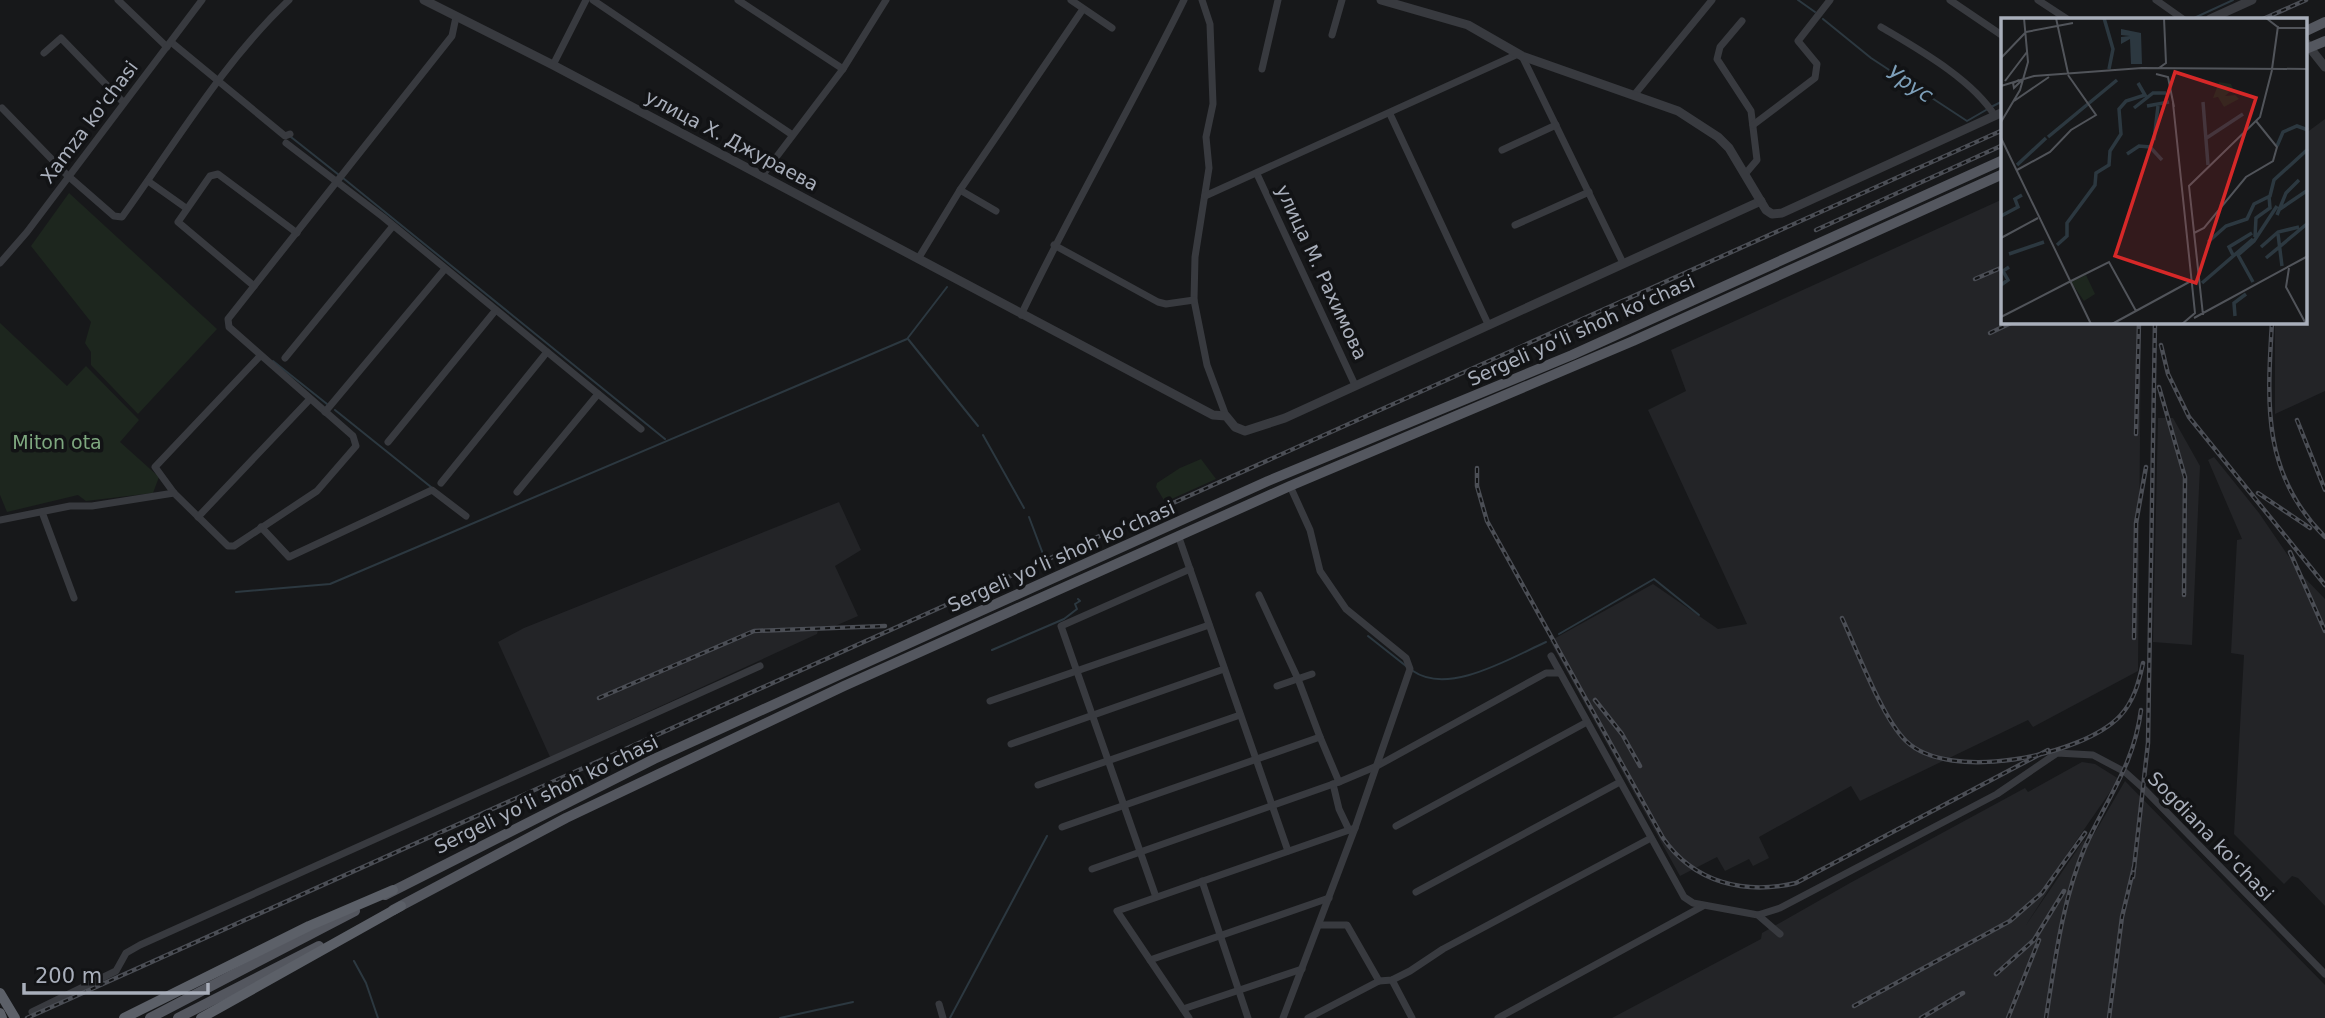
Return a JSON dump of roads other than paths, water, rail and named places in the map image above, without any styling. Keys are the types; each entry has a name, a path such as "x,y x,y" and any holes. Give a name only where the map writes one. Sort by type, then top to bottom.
{"highway":[{"path":"124,1018 309,926 393,890"},
{"path":"201,1018 401,906"},
{"path":"0,993 2,1012 15,1018"}],"main road":[{"path":"2308,30 2325,22"},
{"path":"2308,47 2325,41"},
{"name":"Sergeli yo‘li shoh ko‘chasi","path":"150,1018 393,890 654,759 1256,486 1572,355 2001,161"},
{"name":"Sergeli yo‘li shoh ko‘chasi","path":"178,1018 658,772 1178,535 1547,379 2001,175"}],"street":[{"path":"118,0 169,45 220,82 285,136 290,134"},
{"name":"Xamza ko'chasi","path":"0,263 27,232 67,175 202,0"},
{"path":"2,108 67,175 118,218 122,217 220,82 272,16 289,0"},
{"name":"улица Х. Джураева","path":"424,0 553,65 1213,415 1226,416 1238,429 1251,430 1355,385 1761,201"},
{"path":"553,65 586,0"},
{"path":"593,0 791,134"},
{"path":"738,0 843,69"},
{"path":"762,176 791,134 843,69 886,0"},
{"path":"1071,0 1112,28"},
{"path":"1021,315 1054,245 1137,96 1184,0"},
{"path":"1202,0 1210,24 1213,104 1206,137 1209,168 1195,257 1194,300 1207,365 1226,416"},
{"path":"1262,69 1278,0"},
{"path":"1332,35 1342,0"},
{"path":"1381,0 1468,25 1520,55 1635,94 1699,123 1729,148 1768,212 1782,213 1994,111 1922,52 1881,27"},
{"path":"1635,94 1712,0"},
{"path":"1753,125 1815,78 1817,64 1798,41 1830,0"},
{"path":"1950,0 2001,35"},
{"path":"2038,0 2065,18"},
{"path":"2157,0 2183,18"},
{"path":"2212,18 2252,0"},
{"path":"918,259 960,190 1083,9"},
{"path":"261,355 156,464 156,470 174,493 228,546 317,491 354,449 353,436 227,323 452,36 456,17"},
{"path":"1742,21 1718,51 1717,59 1751,111 1757,160 1745,173"},
{"path":"44,53 61,38 123,102"},
{"path":"2308,48 2325,66"},
{"path":"1520,55 1623,262"},
{"name":"улица М. Рахимова","path":"1205,196 1520,55"},
{"path":"1390,114 1488,324"},
{"path":"1502,150 1556,125"},
{"path":"286,143 393,226 641,429"},
{"name":"улица М. Рахимова","path":"1257,173 1355,385"},
{"path":"254,286 180,225 178,218 211,176 218,174 297,233"},
{"path":"148,181 186,208"},
{"path":"960,190 996,211"},
{"path":"1515,225 1589,192"},
{"path":"285,358 393,226"},
{"path":"1054,245 1158,302 1166,304 1194,300"},
{"path":"325,412 444,270"},
{"path":"388,442 495,311"},
{"path":"441,483 547,352"},
{"path":"517,492 598,394"},
{"path":"198,517 310,399"},
{"path":"1283,1018 1377,765 1409,668 1406,658 1346,609 1320,571 1310,530 1290,486"},
{"path":"261,527 289,557 432,490 466,516"},
{"path":"0,520 174,493"},
{"path":"43,512 74,598"},
{"path":"1178,535 1288,851"},
{"path":"1156,897 1061,626 1190,569"},
{"path":"1259,595 1298,679 1336,783 1339,809 1352,829"},
{"path":"990,701 1209,625"},
{"path":"1551,656 1684,897 1704,906 1758,915 1780,934"},
{"path":"32,1012 106,978 116,971 125,953 140,945 760,666"},
{"path":"1012,744 1224,669"},
{"path":"1092,869 1336,783 1377,765 1546,673 1560,673"},
{"path":"1277,686 1312,674"},
{"path":"1038,785 1240,715"},
{"path":"1396,826 1587,722"},
{"path":"1062,827 1320,737"},
{"name":"Sogdiana ko'chasi","path":"1758,915 1780,908 1997,794 2057,753 2093,755 2125,772 2325,974"},
{"path":"1416,892 1620,782"},
{"path":"1189,1018 1117,911 1352,829"},
{"path":"1308,1018 1379,981 1392,980 1443,949 1651,838"},
{"path":"1202,881 1248,1018"},
{"path":"1150,960 1329,898"},
{"path":"1498,1018 1704,906"},
{"path":"1319,925 1347,925 1379,981"},
{"path":"1183,1009 1302,969"},
{"path":"1392,980 1412,1018"},
{"path":"939,1004 943,1018"}],"waterway":[{"name":"Урус","path":"1798,0 1815,12"},
{"name":"Урус","path":"2194,18 2233,0"},
{"name":"Урус","path":"1823,19 1871,58 1967,121 1986,110"},
{"name":"Урус","path":"1991,107 2001,102"},
{"path":"291,137 339,175"},
{"path":"343,178 665,439"},
{"path":"236,592 330,584 907,339 947,287"},
{"path":"908,339 978,426"},
{"path":"273,361 327,404"},
{"path":"335,410 431,487"},
{"path":"983,435 1024,508"},
{"path":"1029,517 1043,554"},
{"path":"1559,634 1654,579 1699,615"},
{"path":"992,650 1064,619 1077,609 1075,604 1080,601 1078,599"},
{"path":"1368,636 1406,666"},
{"path":"1413,671 1428,678 1462,677 1546,642"},
{"path":"950,1018 1047,836"},
{"path":"354,961 366,983 378,1018"},
{"path":"780,1018 853,1002"}],"railway":[{"path":"2265,18 2306,0"},
{"path":"27,1018 2001,131"},
{"path":"1816,230 2001,146"},
{"path":"1975,279 2001,268"},
{"path":"1990,333 2009,324"},
{"path":"2136,434 2139,324"},
{"path":"2133,877 2148,743 2155,324"},
{"path":"2272,324 2270,410 2279,463 2289,488 2304,513 2325,537"},
{"path":"2161,345 2168,374 2189,417 2325,585"},
{"path":"2159,387 2185,477 2184,595"},
{"path":"2297,420 2325,490"},
{"path":"2134,638 2136,523 2146,467"},
{"path":"1477,468 1477,486 1487,521 1663,838 1690,866 1705,875 1740,886 1796,883 2048,750"},
{"path":"2258,493 2310,528"},
{"path":"2290,552 2325,631"},
{"path":"1842,618 1879,700 1897,730 1906,741 1926,754 1952,760 1983,762 2015,759 2047,753 2077,743 2102,730 2120,716 2132,698 2143,663"},
{"path":"599,698 754,631 885,626"},
{"path":"1595,700 1622,734 1640,766"},
{"path":"2046,1018 2070,888 2085,847 2126,765 2141,710"},
{"path":"1854,1006 2010,921 2042,893 2085,833"},
{"path":"2109,1018 2122,917 2134,867"},
{"path":"1996,974 2034,940 2064,891"},
{"path":"2008,1018 2039,940"},
{"path":"1921,1018 1963,993"}],"park label":[{"name":"Miton ota","path":"57,442"}]}
